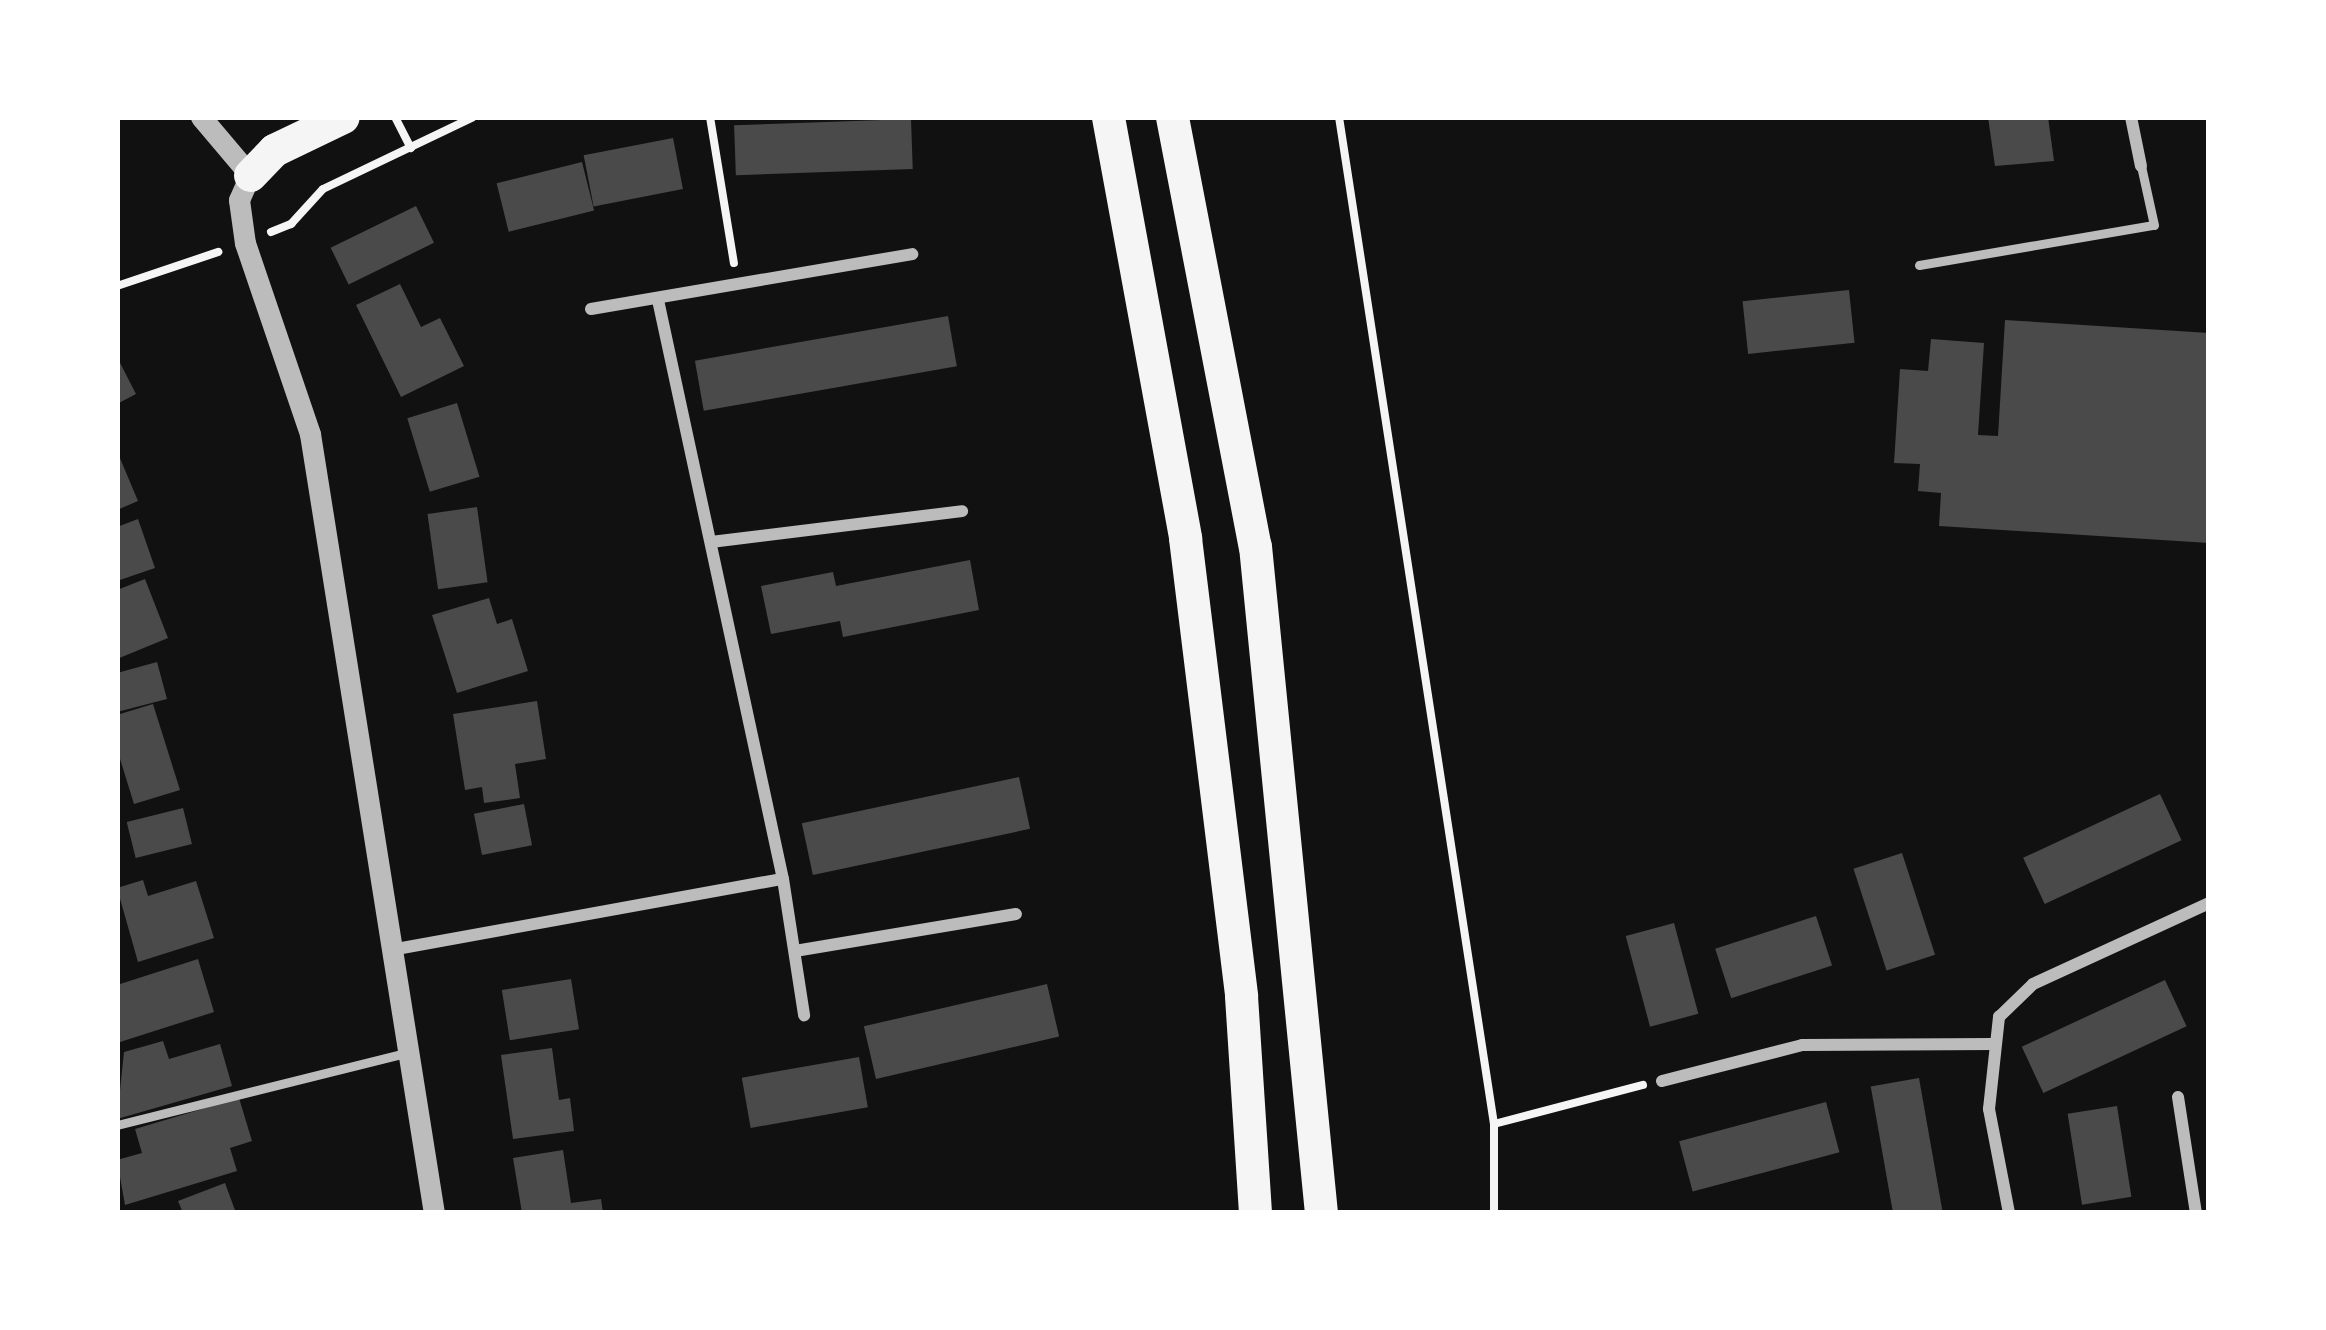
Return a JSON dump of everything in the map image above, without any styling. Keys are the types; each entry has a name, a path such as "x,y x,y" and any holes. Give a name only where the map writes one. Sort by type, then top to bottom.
{"highway":[{"path":"250,175 274,150 343,117"},
{"path":"1108,117 1185,538 1241,996 1256,1213"},
{"path":"1172,117 1255,546 1321,1213"}],"street":[{"path":"200,117 250,175 238,200 245,243 310,434 434,1213"},
{"path":"2131,117 2141,166"},
{"path":"591,309 912,254"},
{"path":"658,300 783,879 804,1016"},
{"path":"711,542 962,511"},
{"path":"390,950 783,879"},
{"path":"2009,1213 1990,1109 1999,1017 2033,983 2209,903"},
{"path":"795,951 1016,914"},
{"path":"1662,1081 1802,1045 1994,1044"},
{"path":"2178,1097 2196,1213"}],"lane":[{"path":"1919,265 2154,225 2141,166"},
{"path":"117,1125 409,1052"}],"path":[{"path":"395,117 411,148"},
{"path":"323,189 473,117"},
{"path":"710,117 738,286"},
{"path":"1339,117 1494,1124 1494,1213"},
{"path":"1494,1124 1662,1081"}],"building":[{"path":"1988,117 2048,117 2054,161 1995,166"},
{"path":"911,119 913,169 736,175 734,125"},
{"path":"673,138 683,189 594,206 584,155"},
{"path":"582,162 594,211 509,232 497,183"},
{"path":"416,206 434,243 349,284 331,248"},
{"path":"400,284 421,327 440,318 464,366 401,397 356,305"},
{"path":"1849,290 1855,343 1748,354 1743,301"},
{"path":"948,316 957,366 704,411 695,361"},
{"path":"2005,320 2209,333 2209,543 1939,526 1941,493 1918,491 1920,464 1894,463 1900,369 1928,371 1931,339 1984,343 1978,435 1998,436"},
{"path":"117,357 136,394 117,404"},
{"path":"457,403 480,477 430,492 407,418"},
{"path":"117,451 138,501 117,510"},
{"path":"477,507 488,582 438,589 427,514"},
{"path":"138,519 155,568 117,581 117,527"},
{"path":"970,560 979,610 843,637 840,621 771,634 761,586 833,572 836,586"},
{"path":"145,579 168,638 117,659 117,590"},
{"path":"489,598 497,624 512,619 528,671 457,693 432,615"},
{"path":"157,662 167,699 117,712 117,673"},
{"path":"537,701 546,759 515,764 520,798 484,803 482,787 465,790 453,714"},
{"path":"153,704 180,790 134,804 117,749 120,714"},
{"path":"1019,777 1030,829 813,875 802,823"},
{"path":"2160,794 2182,840 2045,904 2023,858"},
{"path":"524,804 532,845 482,855 474,814"},
{"path":"183,808 192,844 136,858 127,822"},
{"path":"1902,853 1935,955 1887,971 1853,869"},
{"path":"143,880 148,896 196,881 214,938 138,962 117,888"},
{"path":"1816,916 1832,965 1731,998 1715,949"},
{"path":"1674,923 1698,1014 1650,1027 1626,936"},
{"path":"198,959 214,1012 120,1042 117,985"},
{"path":"571,979 579,1029 510,1040 502,990"},
{"path":"2165,980 2187,1026 2043,1093 2022,1047"},
{"path":"1047,984 1059,1037 876,1079 864,1026"},
{"path":"163,1041 169,1059 220,1044 232,1086 117,1119 124,1052"},
{"path":"552,1048 559,1100 570,1098 574,1131 513,1139 501,1055"},
{"path":"859,1057 868,1107 751,1128 742,1078"},
{"path":"1919,1078 1943,1213 1893,1213 1871,1087"},
{"path":"239,1098 252,1141 230,1148 237,1171 125,1205 117,1160 142,1153 135,1129"},
{"path":"1826,1102 1839,1152 1693,1192 1679,1141"},
{"path":"2117,1106 2131,1197 2082,1205 2068,1114"},
{"path":"563,1150 571,1203 601,1199 603,1213 522,1213 513,1158"},
{"path":"225,1183 236,1213 183,1213 178,1201"}]}
